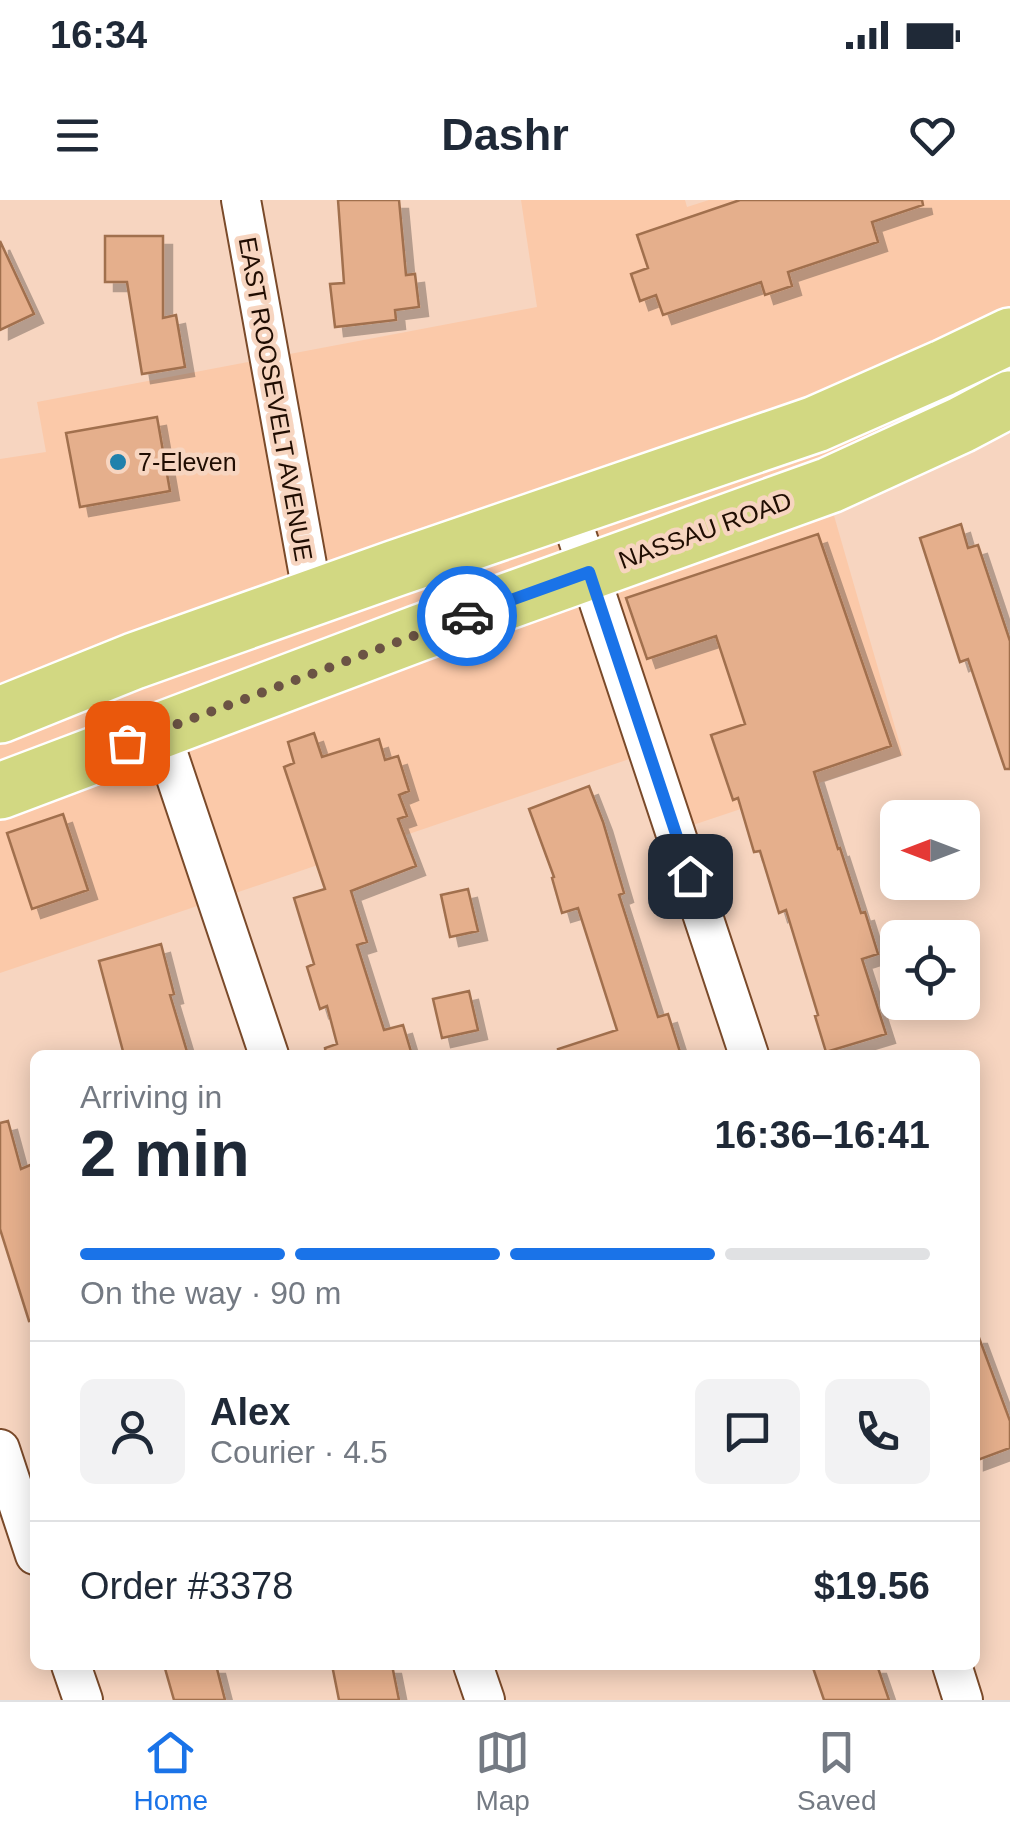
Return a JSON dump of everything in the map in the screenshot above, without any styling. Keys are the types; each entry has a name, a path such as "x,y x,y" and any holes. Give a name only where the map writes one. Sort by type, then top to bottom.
{"main road":[{"path":"0,716 134,661 816,424 996,343"},
{"name":"NASSAU ROAD","path":"0,791 830,485 1008,405"}],"street":[{"name":"EAST ROOSEVELT AVENUE","path":"241,200 313,598"},
{"path":"996,343 1008,405"},
{"path":"568,509 748,1050"},
{"path":"160,730 267,1050"},
{"path":"0,1450 30,1540"},
{"path":"73,1670 83,1700"},
{"path":"475,1670 485,1700"},
{"path":"954,1670 963,1700"}],"shaded area":[{"path":"521,200 685,200 687,207 709,200 1010,200 1010,376 820,467 903,755 678,830 650,752 0,973 0,459 46,452 37,402 537,307"}],"building":[{"path":"338,200 399,200 406,275 415,274 419,307 395,310 396,320 335,327 330,284 344,283"},
{"path":"740,200 922,200 923,205 872,222 878,242 788,272 792,286 765,295 761,282 663,315 656,295 640,301 631,274 648,268 637,235"},
{"path":"105,236 163,236 163,318 176,315 185,367 142,374 127,282 105,282"},
{"path":"0,241 34,314 0,330"},
{"name":"7-Eleven","path":"157,417 170,491 80,507 66,433"},
{"path":"961,524 968,548 978,545 1010,641 1010,769 1005,769 968,659 960,662 920,538"},
{"path":"818,534 891,746 814,772 878,954 862,959 886,1034 825,1050 786,910 779,913 760,851 754,852 738,798 733,800 711,735 745,724 716,636 647,659 626,598"},
{"path":"314,733 322,757 379,739 385,760 398,756 409,791 399,795 407,816 398,819 416,866 351,891 367,942 357,945 384,1030 403,1025 410,1050 325,1050 337,1044 327,1006 320,1009 307,967 314,964 294,898 325,889 284,767 294,763 288,742"},
{"path":"589,786 603,822 624,893 619,895 658,1017 668,1014 679,1050 558,1050 617,1030 578,908 562,913 554,877 529,809"},
{"path":"63,814 88,890 32,909 7,833"},
{"path":"468,889 478,931 450,937 441,895"},
{"path":"161,944 174,994 170,995 186,1050 123,1050 99,961"},
{"path":"469,991 478,1030 442,1038 433,999"},
{"path":"8,1121 21,1169 30,1165 29,1321 0,1229 0,1123"},
{"path":"980,1340 1010,1421 1010,1448 980,1459"},
{"path":"165,1670 217,1670 225,1700 174,1700"},
{"path":"333,1670 393,1670 399,1700 339,1700"},
{"path":"814,1670 879,1670 889,1700 824,1700"}],"way so far":[{"path":"127,743 467,616"}],"place":[{"name":"7-Eleven","path":"118,462"}],"route":[{"path":"467,616 589,572 690,876"}]}
